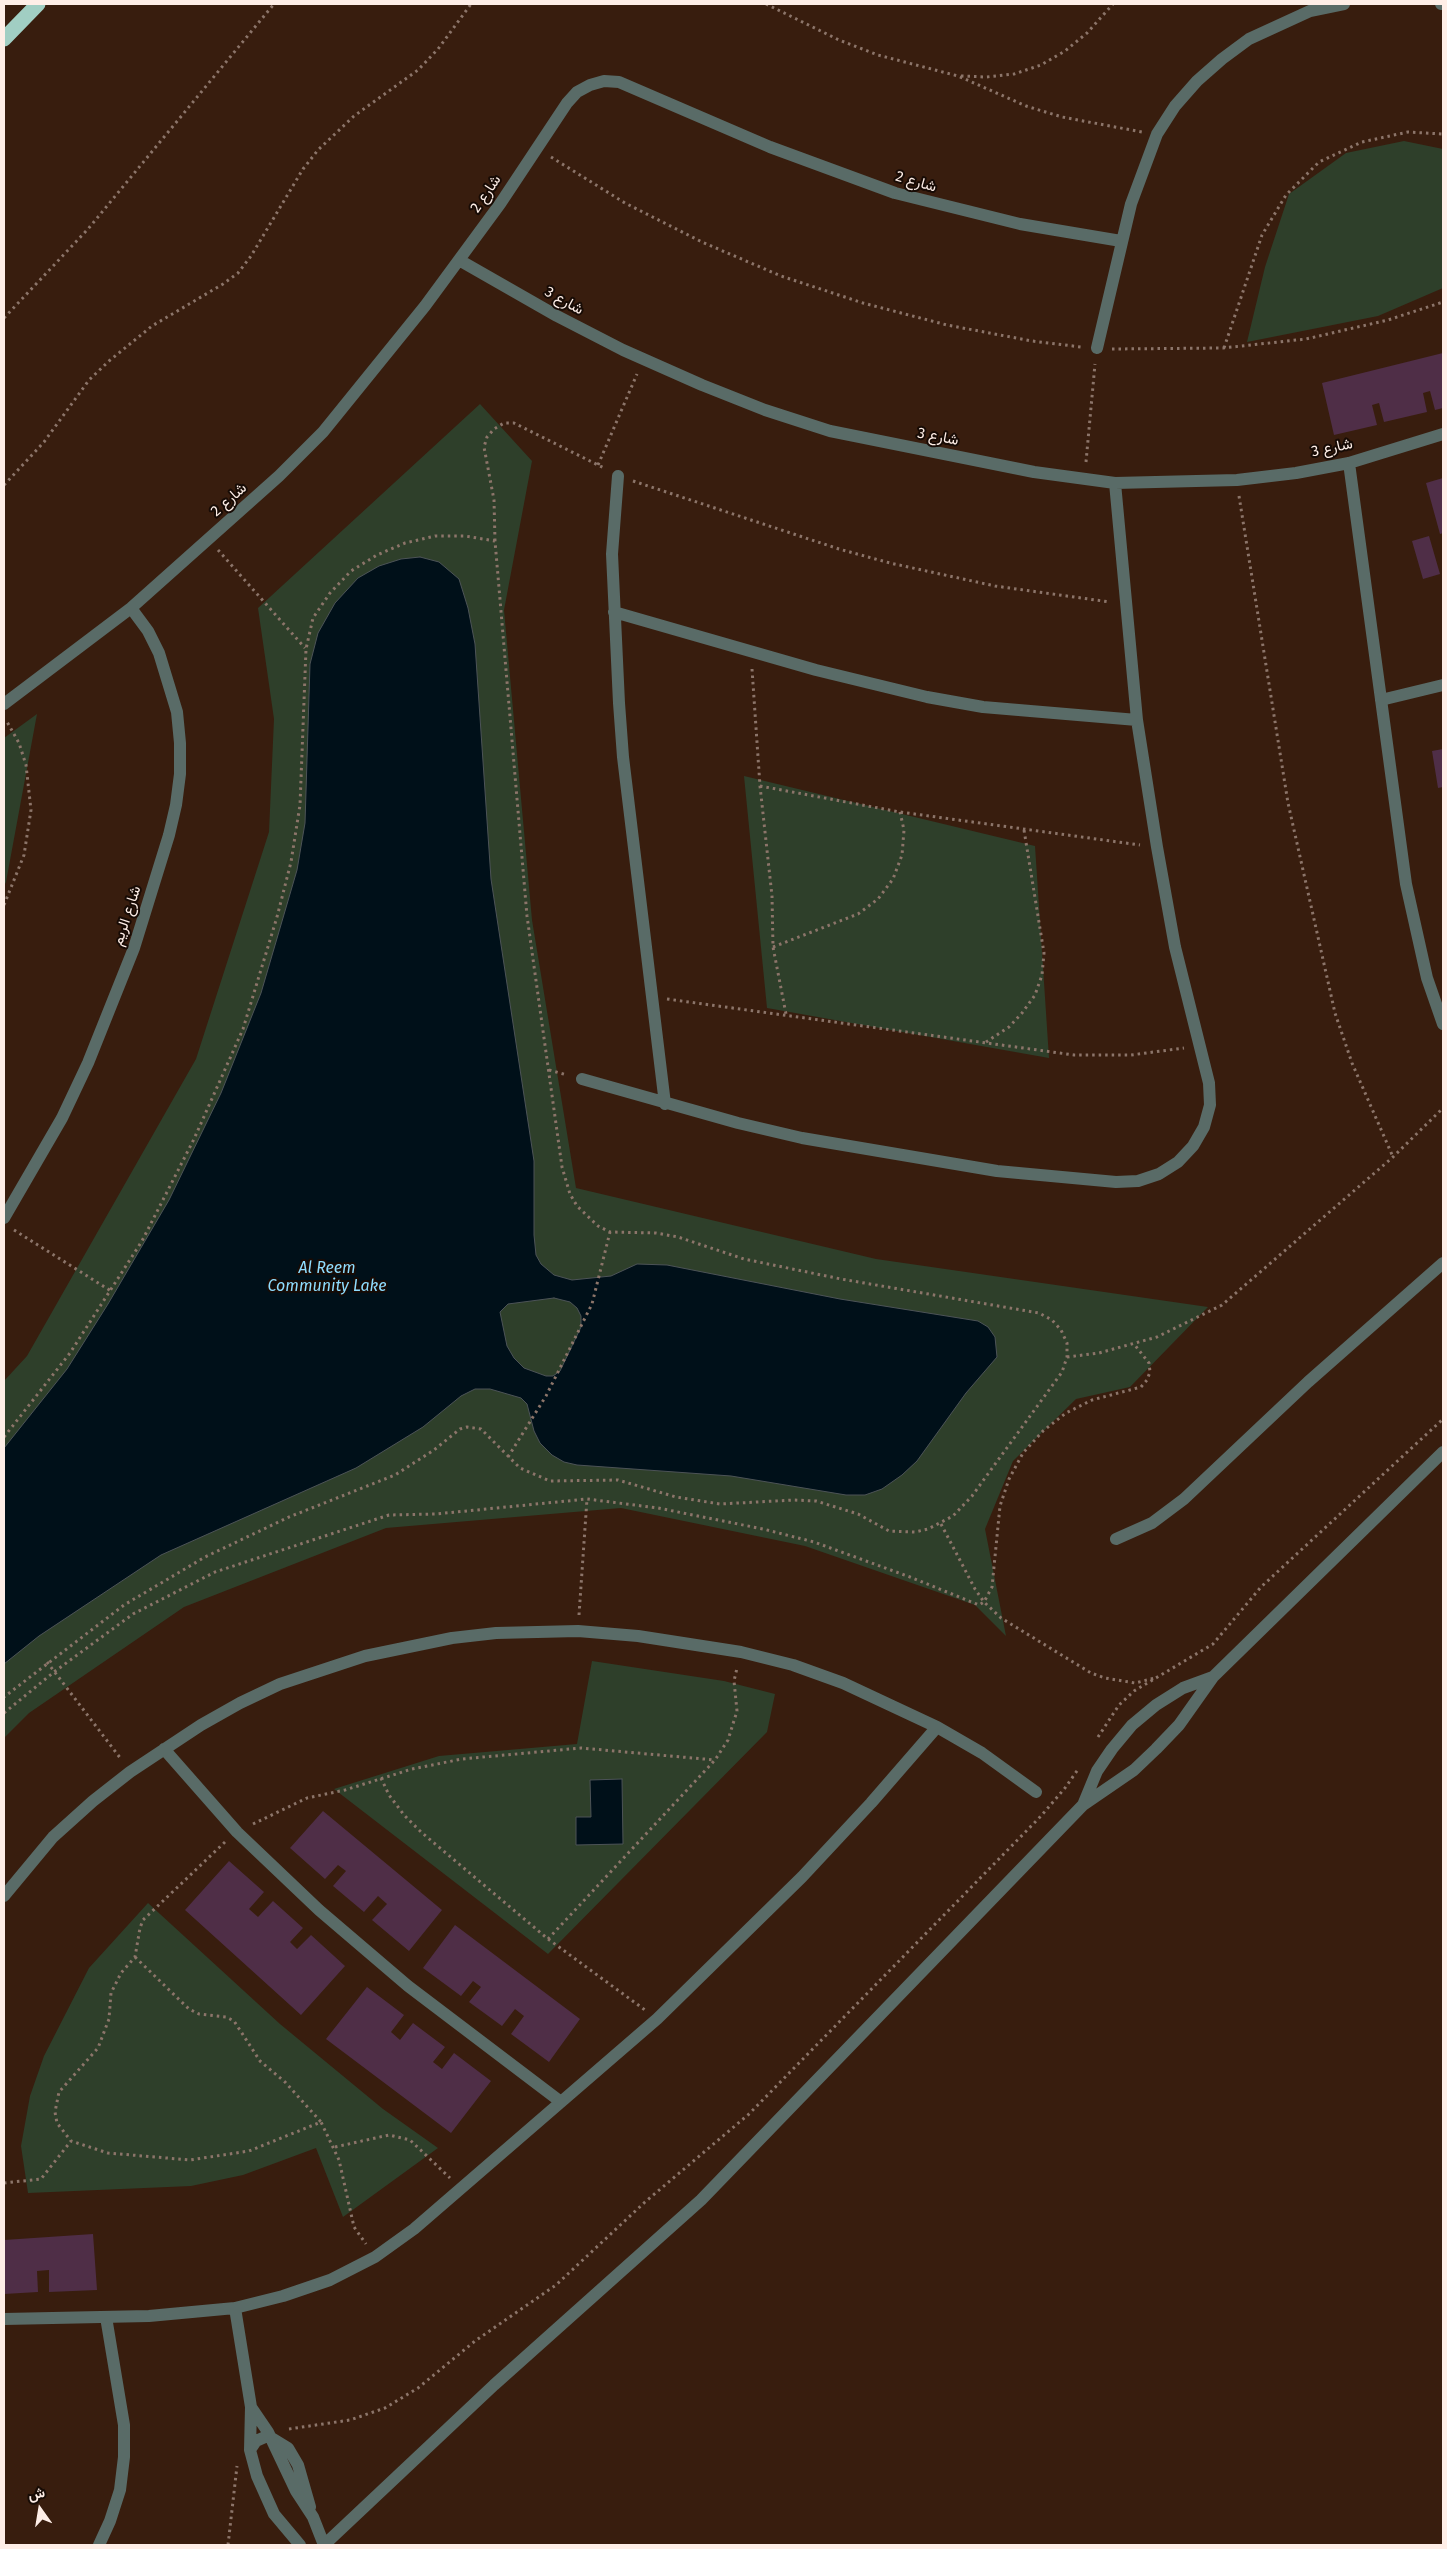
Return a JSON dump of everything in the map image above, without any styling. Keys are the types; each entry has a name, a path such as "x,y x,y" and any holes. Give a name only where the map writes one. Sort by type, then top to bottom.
{"highway":[{"path":"4,39 38,4"}],"street":[{"path":"1097,348 1121,241 1142,169 1157,134 1175,106 1197,81 1249,39 1310,11 1344,4"},
{"name":"شارع 2","path":"4,704 131,608 209,539 323,432 425,306 500,204 535,148 577,92 590,85 604,81 619,82 770,147 895,193 1020,224 1121,241"},
{"name":"شارع 3","path":"459,260 557,316 643,360 765,410 830,431 1025,470 1115,483 1237,480 1296,473 1349,462 1443,434"},
{"path":"1349,462 1406,884 1423,961 1443,1024"},
{"path":"618,476 612,537 614,612 623,757 665,1104"},
{"path":"582,1079 665,1104 802,1138 932,1161 1086,1179 1116,1182 1138,1181 1159,1174 1178,1162 1193,1146 1204,1127 1210,1105 1209,1083 1175,946 1137,720 1128,604 1115,483"},
{"name":"شارع الريم","path":"4,1218 62,1118 88,1064 134,948 169,835 176,805 180,743 177,712 159,652 148,631 131,608"},
{"path":"614,612 871,684 983,707 1137,720"},
{"path":"1381,700 1443,685"},
{"path":"1116,1539 1152,1523 1184,1499 1301,1388 1443,1263"},
{"path":"251,2407 269,2434 296,2491 313,2517 324,2545 494,2385 701,2200 1084,1805 1134,1770 1156,1749 1179,1725 1213,1677 1443,1452"},
{"path":"4,1896 53,1837 93,1801 130,1772 164,1749 240,1703 280,1684 331,1666 408,1646 496,1633 578,1630 690,1642 793,1665 843,1683 937,1727 982,1753 1036,1792"},
{"path":"1084,1805 1097,1771 1132,1725 1156,1705 1183,1688 1213,1677"},
{"path":"4,2319 192,2313 235,2308 283,2296 330,2280 375,2257 414,2229 657,2019 802,1877 871,1803 937,1727"},
{"path":"164,1749 237,1832 276,1871 371,1955 561,2102"},
{"path":"235,2308 251,2407 250,2450 264,2496 274,2514 300,2545"},
{"path":"99,2545 110,2521 120,2490 124,2458 124,2425 106,2317"},
{"path":"250,2450 256,2441 269,2434"}],"path":[{"path":"4,318 88,230 274,4"},
{"path":"4,484 44,442 90,380 109,361 152,326 238,273 251,256 303,169 318,150 354,116 418,70 438,49 471,4"},
{"path":"766,4 801,22 870,52 958,76 1026,106 1062,117 1157,134"},
{"path":"958,76 986,77 1014,74 1041,65 1065,51 1086,33 1113,4"},
{"path":"1224,348 1262,235 1286,195 1312,168 1319,162 1362,142 1408,132 1443,134"},
{"path":"535,148 633,207 702,242 781,276 863,303 947,325 1032,341 1097,348 1224,348 1306,339 1388,320 1443,302"},
{"path":"1085,479 1097,348"},
{"path":"598,465 643,360"},
{"path":"4,1697 47,1662 124,1605 206,1557 289,1517 395,1475 434,1450 460,1429 467,1427 481,1429 508,1457 527,1472 550,1481 618,1480 676,1497 720,1504 794,1500 816,1501 858,1514 889,1531 915,1532 941,1524 964,1507 1062,1372 1067,1357 1067,1343 1061,1330 1052,1320 1039,1313 842,1279 744,1259 678,1237 656,1233 610,1232 598,1226 577,1206 565,1180 562,1166 527,916 495,541 494,500 484,447 486,437 494,429 504,424 514,423 618,476 839,549 890,563 995,586 1128,604"},
{"path":"1237,480 1288,803 1333,1003 1352,1063 1393,1157"},
{"path":"4,1436 70,1353 142,1241 215,1094 243,1030 277,917 291,862 300,805 306,649 313,618 330,593 351,571 377,555 405,542 435,536 465,536 495,541"},
{"path":"209,539 306,649"},
{"path":"751,651 760,786 772,896 773,947 786,1014"},
{"path":"4,717 19,743 26,764 31,810 24,855 4,905"},
{"path":"760,786 900,812 1157,847"},
{"path":"773,947 858,914 878,899 893,879 902,855 904,830 900,812"},
{"path":"985,1043 1009,1027 1022,1013 1034,995 1042,975 1044,953 1024,830"},
{"path":"652,997 985,1043 1103,1056 1160,1052 1199,1044"},
{"path":"1067,1357 1134,1344 1179,1328 1222,1304 1393,1157 1443,1108"},
{"path":"12,1229 111,1291"},
{"path":"508,1457 546,1396 592,1304 610,1232"},
{"path":"4,1713 54,1672 133,1614 215,1572 389,1515 436,1514 587,1499 658,1508 764,1529 814,1542 910,1577 979,1605 984,1602 992,1587 1000,1506 1009,1479 1023,1453 1043,1431 1066,1413 1092,1400 1141,1386 1147,1380 1150,1372 1148,1363 1134,1344"},
{"path":"1097,1739 1119,1705 1134,1691 1159,1678 1213,1644 1261,1587 1443,1419"},
{"path":"578,1630 587,1499"},
{"path":"941,1524 984,1602 1001,1618 1092,1673 1120,1682 1135,1683 1159,1678"},
{"path":"548,1939 716,1760 728,1740 737,1711 734,1681 740,1652"},
{"path":"47,1662 130,1772"},
{"path":"321,2122 249,2151 210,2159 171,2160 108,2153 71,2140 57,2123 56,2101 65,2084 90,2060 98,2048 108,2020 111,1993 115,1983 135,1957 140,1928 148,1913 237,1832 306,1798 345,1790 434,1763 581,1748 716,1760"},
{"path":"269,2434 350,2420 385,2408 418,2388 475,2341 556,2285 645,2202 749,2114 1041,1816 1065,1788 1084,1761"},
{"path":"381,1778 389,1795 409,1821 548,1939 657,2019"},
{"path":"135,1957 189,2008 199,2014 234,2021 260,2061 285,2082 321,2122 335,2147 354,2227 375,2257"},
{"path":"335,2147 389,2135 410,2140 461,2189"},
{"path":"4,2183 41,2179 71,2140"},
{"path":"228,2545 238,2457"}],"green space":[{"path":"1404,141 1443,149 1443,288 1378,316 1247,342 1265,267 1289,194 1346,153"},
{"name":"Al Reem Community Lake","path":"480,404 532,461 504,610 532,920 576,1188 876,1259 1208,1307 1130,1387 1076,1399 1013,1461 985,1529 1006,1636 975,1605 805,1546 621,1508 386,1528 184,1607 29,1713 4,1738 4,1381 27,1356 196,1059 269,832 274,719 258,608"},
{"path":"37,714 6,882 4,886 4,738"},
{"path":"744,776 1035,846 1049,1058 767,1008"},
{"path":"592,1661 724,1681 775,1694 767,1732 548,1954 334,1789 439,1756 577,1744"},
{"path":"148,1903 280,2024 383,2109 438,2148 343,2217 316,2148 243,2175 191,2186 28,2193 21,2146 30,2096 44,2056 89,1968"}],"water":[{"name":"Al Reem Community Lake","path":"420,557 439,562 459,579 468,608 475,644 491,879 534,1161 534,1235 536,1255 541,1264 554,1275 572,1280 611,1276 637,1264 667,1265 840,1299 978,1321 988,1327 995,1337 997,1357 966,1393 917,1461 902,1475 882,1489 865,1495 846,1495 731,1476 577,1465 564,1462 552,1455 540,1443 534,1431 527,1404 521,1398 490,1389 475,1389 461,1396 423,1427 356,1468 161,1555 39,1636 4,1664 4,1448 67,1369 108,1304 169,1200 221,1093 261,993 297,870 305,823 310,664 318,633 335,603 358,578 379,566 401,559","holes":["554,1298 570,1302 577,1308 581,1316 581,1327 560,1371 553,1376 546,1376 524,1368 514,1358 507,1346 500,1312 508,1304"]},
{"path":"622,1779 623,1844 576,1845 576,1817 591,1817 590,1780"}],"building":[{"path":"1443,353 1443,408 1435,410 1430,391 1423,393 1427,412 1384,422 1379,403 1372,405 1377,425 1334,435 1322,383"},
{"path":"1443,478 1443,533 1440,534 1426,483"},
{"path":"1429,536 1440,574 1423,579 1412,541"},
{"path":"1443,749 1443,787 1438,788 1432,751"},
{"path":"323,1811 442,1910 409,1951 372,1920 387,1904 378,1896 364,1912 333,1886 346,1871 338,1865 325,1879 290,1848"},
{"path":"229,1861 264,1892 249,1909 258,1917 273,1901 303,1928 290,1942 297,1949 311,1935 345,1966 301,2015 185,1910"},
{"path":"455,1925 580,2019 549,2062 511,2034 524,2016 515,2009 502,2026 469,2002 481,1987 473,1981 461,1996 423,1968"},
{"path":"367,1987 404,2015 391,2032 400,2040 413,2023 445,2047 433,2062 442,2069 454,2053 491,2081 451,2133 326,2039"},
{"path":"93,2234 97,2290 49,2292 49,2270 37,2271 38,2292 4,2294 4,2240"}]}
